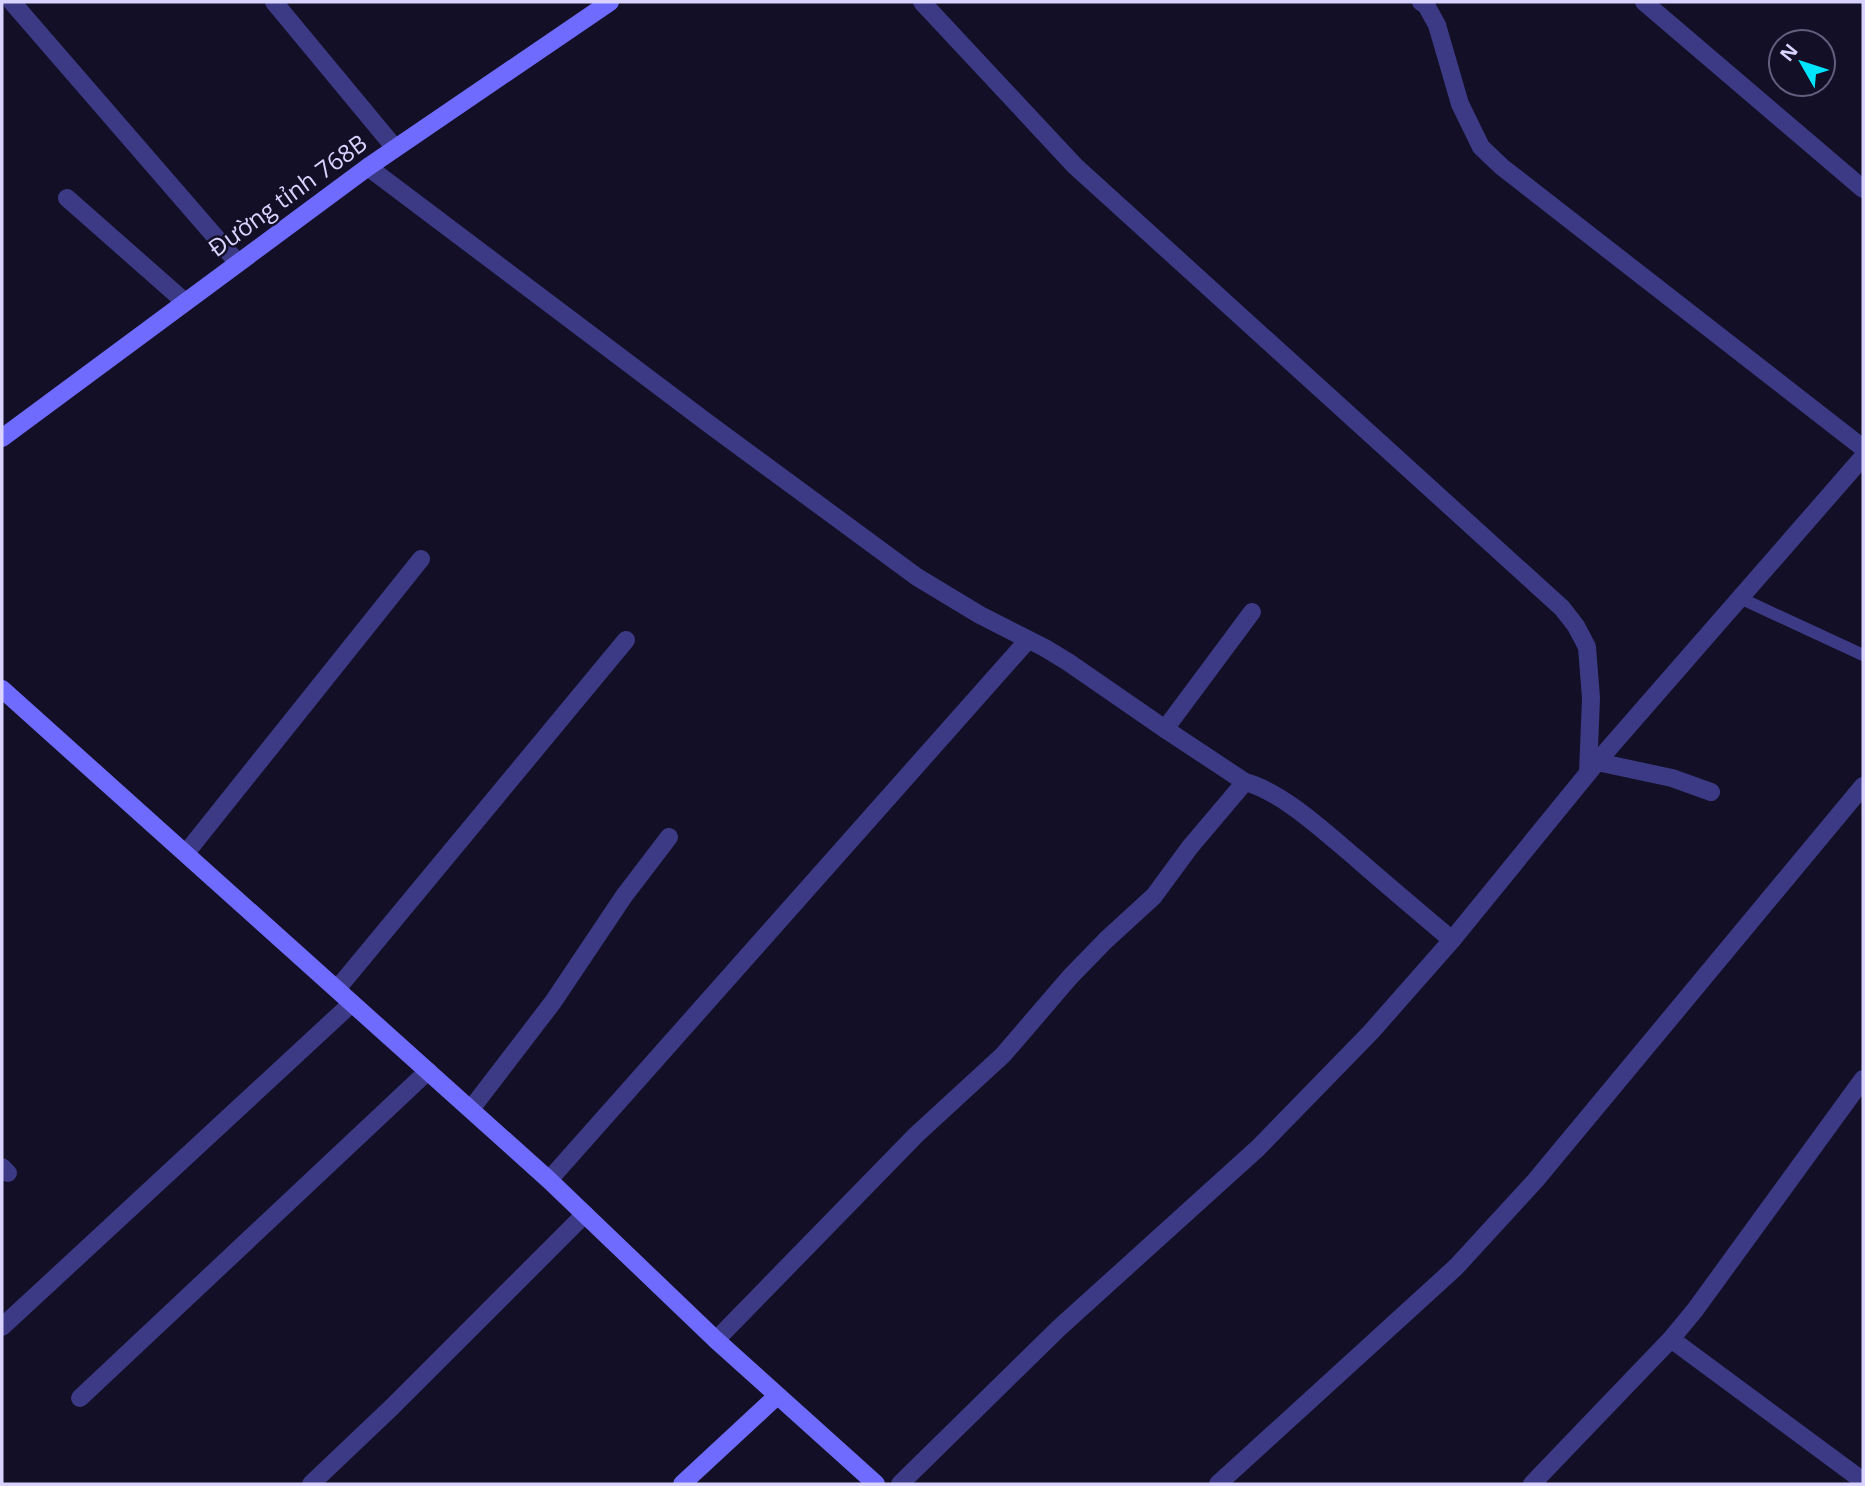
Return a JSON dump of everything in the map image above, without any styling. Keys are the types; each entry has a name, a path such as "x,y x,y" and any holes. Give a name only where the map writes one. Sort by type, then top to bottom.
{"street":[{"path":"12,2 237,263"},
{"path":"274,2 395,148"},
{"name":"Đường tỉnh 768B","path":"3,436 368,167 610,2"},
{"path":"922,2 1075,166 1562,608 1587,647 1593,767"},
{"path":"1421,2 1426,5 1437,26 1460,104 1481,147 1502,167 1863,448"},
{"path":"1644,2 1863,189"},
{"path":"368,167 917,577 980,615 1068,662 1245,782 1269,791 1287,803 1452,940"},
{"path":"67,198 185,302"},
{"path":"900,1484 1059,1328 1267,1139 1371,1032 1452,940 1593,767 1863,457"},
{"path":"186,853 421,559"},
{"path":"1165,730 1252,612"},
{"path":"337,989 626,640"},
{"path":"549,1180 1028,640"},
{"path":"2,689 471,1109 716,1340 876,1484"},
{"path":"1593,767 1672,778 1711,792"},
{"path":"716,1340 916,1135 1003,1055 1070,976 1154,897 1190,847 1245,782"},
{"path":"1218,1484 1457,1267 1535,1181 1863,786"},
{"path":"471,1109 553,1002 624,896 669,837"},
{"path":"2,1327 352,1003"},
{"path":"80,1398 428,1071"},
{"path":"1532,1484 1671,1339 1863,1079"},
{"path":"311,1484 422,1378 585,1214"},
{"path":"1671,1339 1863,1481"},
{"path":"682,1484 777,1396"}],"lane":[{"path":"1740,598 1863,655"}]}
